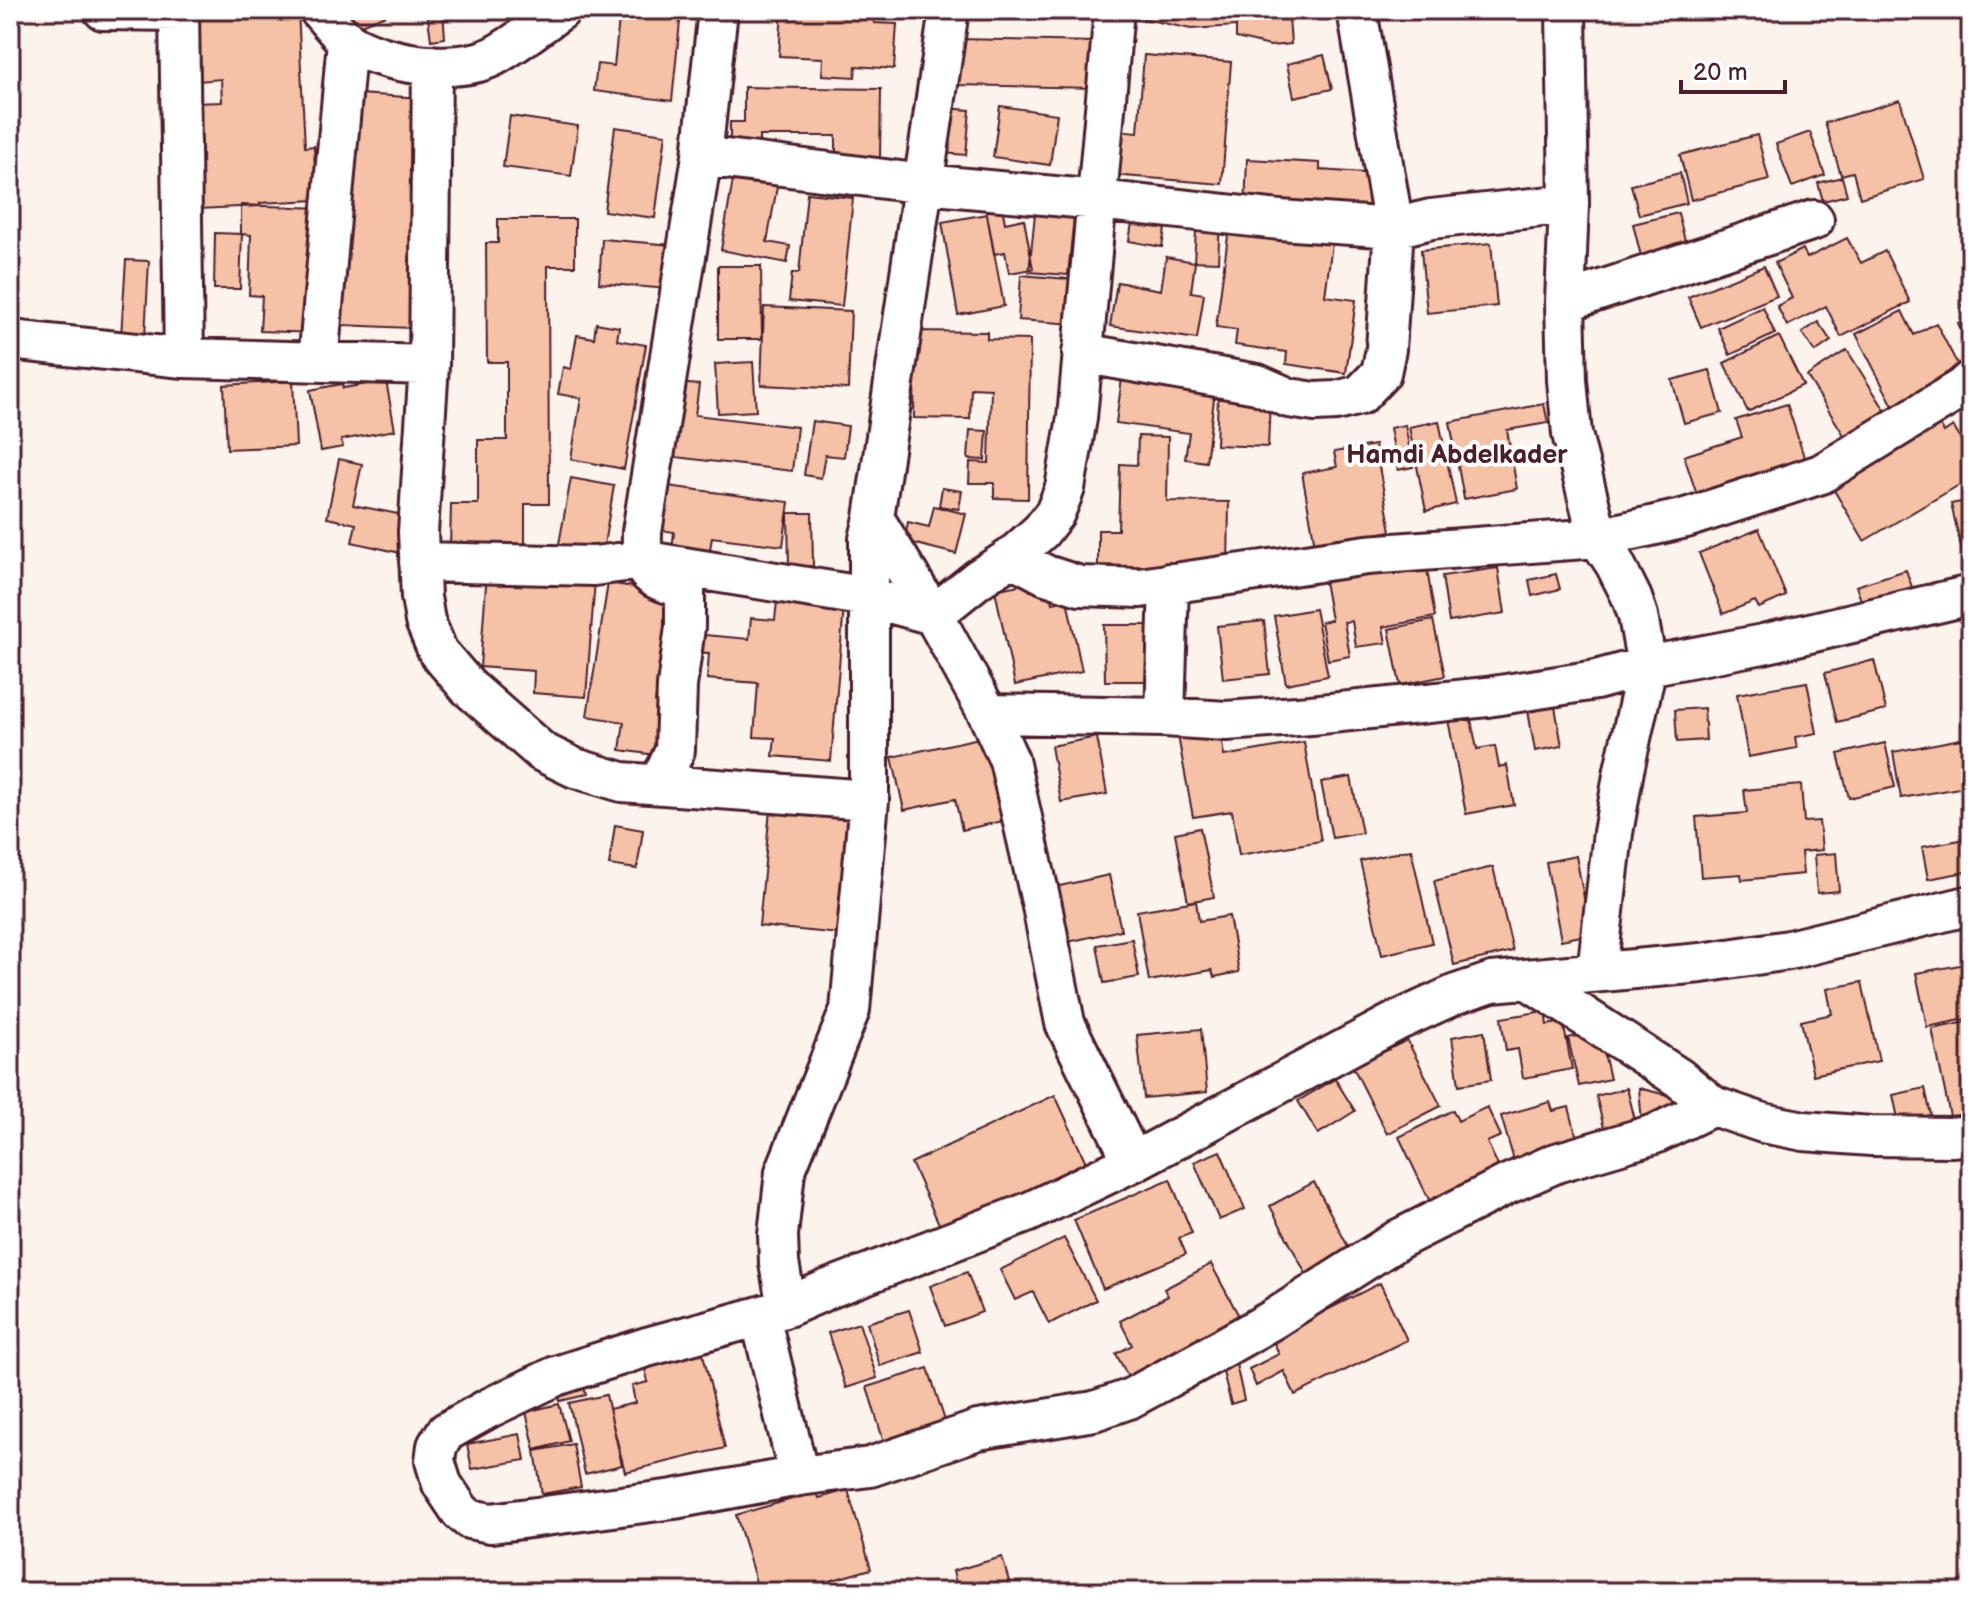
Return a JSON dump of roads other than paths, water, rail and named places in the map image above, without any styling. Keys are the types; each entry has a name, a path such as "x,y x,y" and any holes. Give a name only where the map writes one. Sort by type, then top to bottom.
{"street":[{"path":"103,10 179,11 184,358"},
{"path":"319,10 347,41 380,57 432,65 463,64 492,57 561,10"},
{"path":"657,784 675,750 685,589 657,568 642,532 702,156 718,10"},
{"path":"799,1476 773,1312 779,1263 778,1235 785,1172 850,1010 869,800 869,539 949,10"},
{"path":"933,615 1012,557 1041,531 1055,513 1065,488 1077,418 1114,10"},
{"path":"1082,353 1257,384 1289,398 1315,402 1360,395 1381,373 1386,349 1394,228 1357,10"},
{"path":"1566,10 1569,204 1565,302 1572,434 1598,538 1632,598 1647,666 1613,833 1597,972"},
{"path":"318,362 347,41"},
{"path":"432,65 429,365 418,532 425,621 438,652 468,687 542,752 575,768 622,782 869,800"},
{"path":"702,156 924,184 1280,220 1394,228 1431,219 1569,204"},
{"path":"1565,302 1814,220"},
{"path":"10,340 184,358 429,365"},
{"path":"1012,557 1046,575 1080,586 1140,588 1367,555 1598,538 1686,518 1821,474 1971,380"},
{"path":"874,518 933,615 988,714 1009,760 1065,1023 1133,1162"},
{"path":"419,562 657,568 868,597 933,615"},
{"path":"1165,717 1169,583"},
{"path":"988,714 1226,721 1487,697 1596,680 1971,595"},
{"path":"1713,1106 1655,1134 1556,1163 1494,1190 1399,1239 1272,1320 1129,1399 1094,1411 978,1430 870,1467 799,1476 674,1499 491,1523 469,1519 460,1511 442,1484 435,1461 437,1446 446,1432 556,1376 773,1312 1029,1212 1133,1162 1456,994 1492,982 1701,963 1789,950 1971,905"},
{"path":"1527,979 1679,1078 1713,1106 1763,1123 1804,1131 1871,1136 1971,1135"}],"district":[{"name":"Hamdi Abdelkader","path":"1457,454"}]}
